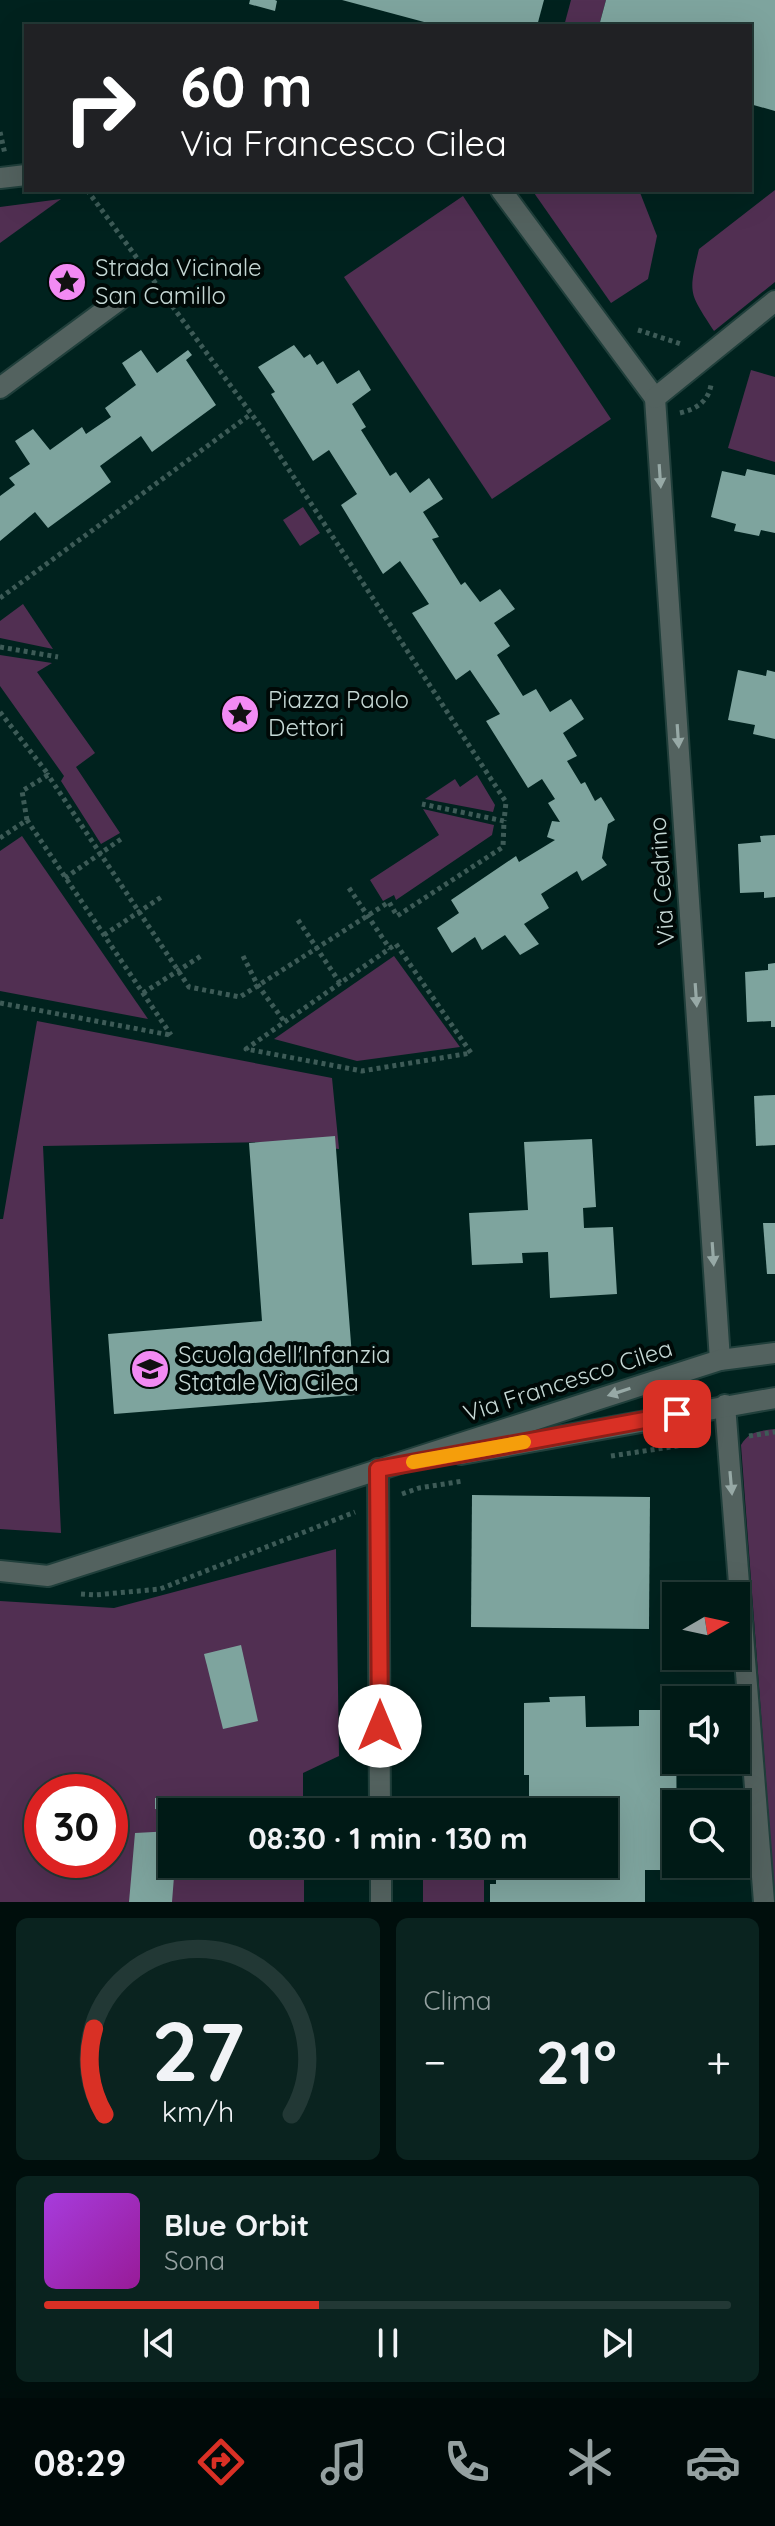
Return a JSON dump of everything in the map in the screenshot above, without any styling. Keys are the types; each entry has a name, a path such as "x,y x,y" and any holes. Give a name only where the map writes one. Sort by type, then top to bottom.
{"street":[{"path":"0,178 24,175"},
{"path":"502,192 655,398 775,301"},
{"path":"0,388 119,300"},
{"name":"Via Cedrino","path":"655,398 720,1360"},
{"name":"Via Francesco Cilea","path":"0,1571 48,1576 720,1360 775,1353"},
{"name":"Via Francesco Cilea","path":"378,1469 775,1398"},
{"path":"725,1405 764,1902"},
{"path":"378,1469 380,1798"},
{"path":"381,1878 381,1902"}],"path":[{"path":"0,712 48,775 189,987 240,997 365,915 389,902 397,916 503,847 506,802 251,414 88,192"},
{"path":"0,598 251,414"},
{"path":"0,647 58,657"},
{"path":"0,1003 171,1035 27,820 22,791 48,775"},
{"path":"422,804 504,821"},
{"path":"0,838 27,820"},
{"path":"65,878 124,837"},
{"path":"349,888 390,949"},
{"path":"104,935 163,896"},
{"path":"298,920 340,983"},
{"path":"396,944 471,1053 362,1071 246,1049 340,983 396,944"},
{"path":"143,993 201,956"},
{"path":"243,956 257,984 284,1021"},
{"path":"695,1411 695,1444"}],"shaded area":[{"path":"571,0 606,0 600,24 565,24"},
{"path":"775,190 775,282 714,331 693,293 699,249"},
{"path":"533,192 640,192 657,236 648,279 611,303"},
{"path":"463,196 611,419 492,499 344,277"},
{"path":"61,199 0,243 0,207"},
{"path":"751,370 775,377 775,462 728,448"},
{"path":"303,507 320,533 300,546 283,520"},
{"path":"23,604 53,649 0,638 0,621"},
{"path":"0,655 52,663 37,672 95,753 76,767 120,833 101,844 61,781 64,776 0,686"},
{"path":"477,775 495,805 493,812 425,799 455,779 460,787"},
{"path":"423,809 494,825 492,835 396,900 394,895 383,901 370,880 439,835"},
{"path":"22,836 148,1019 0,991 0,851"},
{"path":"394,956 460,1047 357,1061 274,1039"},
{"path":"37,1021 332,1078 339,1149 264,1142 43,1146 61,1533 0,1529 0,1219 3,1219"},
{"path":"775,1429 775,1902 741,1445 751,1434"},
{"path":"336,1549 339,1756 303,1773 303,1798 158,1798 158,1878 304,1878 304,1902 0,1902 0,1601 114,1608"},
{"path":"423,1878 484,1878 484,1902 423,1902"}],"building":[{"path":"250,0 275,0 275,11 249,4"},
{"path":"342,0 544,0 538,24 432,24"},
{"path":"606,0 775,0 775,111 752,105 752,24 600,24"},
{"path":"294,345 304,358 310,354 317,365 323,361 337,384 359,370 371,390 352,404 366,427 361,430 390,476 396,472 410,493 429,478 443,499 423,512 439,537 432,539 461,585 465,582 480,602 500,589 515,609 494,623 510,646 497,655 523,696 536,689 550,712 571,699 584,719 563,733 577,756 567,761 581,784 585,782 595,801 601,797 615,820 608,824 602,858 607,865 582,881 577,871 541,894 549,908 524,924 539,944 520,955 505,935 482,950 475,937 452,953 437,928 459,913 451,900 516,856 519,862 555,840 547,837 552,821 560,822 548,803 555,799 542,779 528,788 486,721 500,714 470,670 456,680 412,613 429,604 400,561 383,574 341,505 357,494 329,450 313,461 271,394 275,392 258,367"},
{"path":"141,350 157,373 188,350 192,355 186,360 216,405 152,452 141,436 100,466 111,482 48,528 35,512 0,541 0,496 15,485 9,478 30,464 15,441 33,429 50,450 82,427 86,434 111,417 105,408 136,385 122,363"},
{"path":"747,469 775,475 775,533 761,530 759,536 734,531 736,524 711,517 722,471 745,476"},
{"path":"738,670 766,676 767,670 775,672 775,739 753,734 755,725 728,720"},
{"path":"775,835 775,897 764,898 764,892 740,893 738,844 761,842 760,836"},
{"path":"775,963 775,1027 771,1027 771,1021 747,1022 745,972 768,970 768,964"},
{"path":"775,1095 775,1145 756,1146 754,1096"},
{"path":"335,1136 355,1395 114,1414 108,1334 262,1321 249,1143"},
{"path":"592,1139 596,1207 583,1208 584,1228 613,1227 617,1294 550,1298 548,1252 522,1253 523,1263 472,1265 469,1213 528,1210 524,1142"},
{"path":"763,1223 775,1223 775,1274 767,1274"},
{"path":"472,1495 650,1497 649,1629 471,1627"},
{"path":"241,1645 258,1721 223,1729 204,1654"},
{"path":"585,1696 586,1727 639,1726 639,1710 662,1710 662,1774 676,1774 676,1790 662,1790 662,1870 645,1870 645,1902 490,1902 490,1884 496,1884 496,1878 618,1878 618,1798 529,1798 529,1775 524,1775 524,1703 550,1702 549,1697"},
{"path":"158,1832 158,1878 174,1878 172,1902 129,1902 135,1833"}],"slow traffic":[{"path":"413,1462 524,1442"}],"place":[{"name":"Strada Vicinale San Camillo","path":"67,282"},
{"name":"Piazza Paolo Dettori","path":"240,714"},
{"name":"Scuola dell'Infanzia Statale Via Cilea","path":"150,1369"}],"route":[{"path":"380,1726 378,1469 677,1414"}]}
